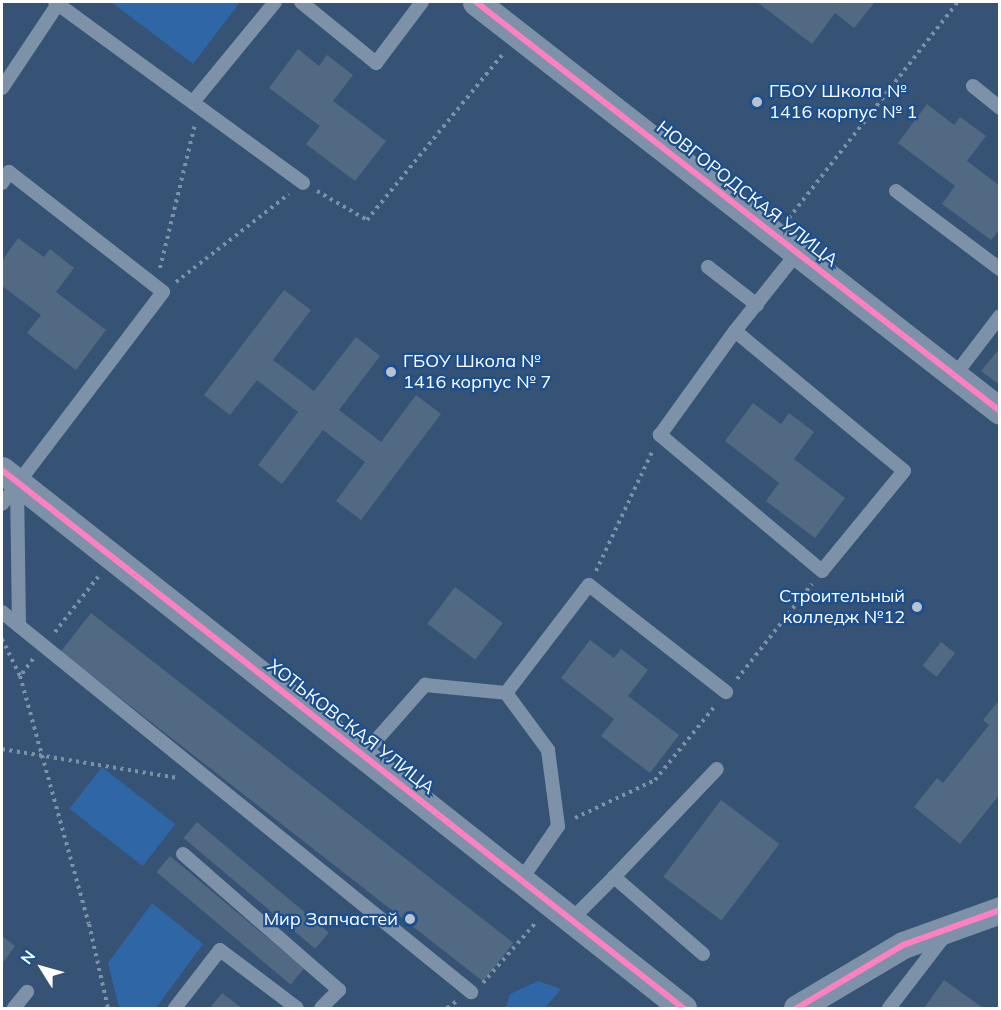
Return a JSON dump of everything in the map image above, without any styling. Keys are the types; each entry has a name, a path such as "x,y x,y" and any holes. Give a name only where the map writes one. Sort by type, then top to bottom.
{"street":[{"name":"НОВГОРОДСКАЯ УЛИЦА","path":"476,2 999,411"},
{"name":"ХОТЬКОВСКАЯ УЛИЦА","path":"7,486 113,558 682,1008"},
{"path":"797,1008 903,945 999,910"}],"lane":[{"path":"196,105 275,2"},
{"path":"301,2 376,63 422,2"},
{"path":"2,88 57,3 303,183"},
{"path":"973,86 999,108"},
{"path":"2,183 9,172 159,289 7,486 19,626"},
{"path":"896,191 999,268"},
{"path":"735,331 904,471 822,571 660,435 735,331 797,253"},
{"path":"708,267 757,304"},
{"path":"955,375 999,316"},
{"path":"506,693 589,585 726,692"},
{"path":"2,612 471,992"},
{"path":"363,755 425,685 506,693 548,750 558,826 521,880"},
{"path":"561,912 614,877 717,769"},
{"path":"183,854 339,990 321,1008"},
{"path":"614,877 703,954"},
{"path":"889,1008 951,927"},
{"path":"175,1008 220,950 297,1008"},
{"path":"14,1008 27,992"}],"path":[{"path":"775,235 958,2"},
{"path":"159,289 303,183 367,219 517,34"},
{"path":"159,289 196,105"},
{"path":"589,585 660,435"},
{"path":"20,676 113,558"},
{"path":"558,826 655,780 822,571"},
{"path":"2,639 20,676 89,924 108,1008"},
{"path":"2,750 215,785"},
{"path":"447,1008 471,992 561,912"}],"shaded area":[{"path":"111,2 240,2 193,64"},
{"path":"102,767 175,824 143,866 69,809"},
{"path":"152,903 203,944 156,1008 119,1008 108,963"},
{"path":"538,981 561,989 545,1008 506,1008 510,994"}],"building":[{"path":"757,2 875,2 854,28 835,13 812,44"},
{"path":"298,49 319,66 327,55 353,75 333,101 386,141 355,181 306,144 320,126 269,88"},
{"path":"927,104 954,125 960,117 986,136 967,161 1000,186 1000,229 991,240 942,204 955,186 898,143"},
{"path":"18,238 44,257 50,249 74,268 56,292 106,330 76,370 27,333 41,315 2,286 2,261"},
{"path":"284,290 311,310 273,360 314,391 356,337 380,356 339,410 381,442 416,395 441,414 361,520 336,501 365,462 323,430 282,484 258,465 298,412 257,380 230,415 204,395"},
{"path":"1000,348 1000,385 981,371"},
{"path":"753,403 781,424 789,413 814,432 794,459 845,498 815,538 766,501 779,483 725,441"},
{"path":"455,587 503,623 475,660 427,624"},
{"path":"91,613 513,943 483,982 61,652"},
{"path":"590,640 614,658 621,649 648,670 628,696 679,735 650,773 601,736 614,719 561,678"},
{"path":"941,642 955,653 937,677 923,666"},
{"path":"1000,699 1000,794 960,844 914,807 937,778 943,783 989,725 983,720"},
{"path":"721,800 779,844 722,921 663,877"},
{"path":"197,822 329,933 315,949 184,838"},
{"path":"170,856 304,968 291,985 157,872"},
{"path":"2,936 15,946 2,964"},
{"path":"944,980 983,1008 924,1008"},
{"path":"222,993 242,1008 210,1008"}],"cycle path":[{"path":"476,2 1000,411"},
{"path":"2,470 683,1008"},
{"path":"797,1008 903,945 1000,910"}],"place":[{"name":"ГБОУ Школа № 1416 корпус № 1","path":"757,102"},
{"name":"ГБОУ Школа № 1416 корпус № 7","path":"391,372"},
{"name":"Строительный колледж №12","path":"917,607"},
{"name":"Мир Запчастей","path":"410,919"}]}
